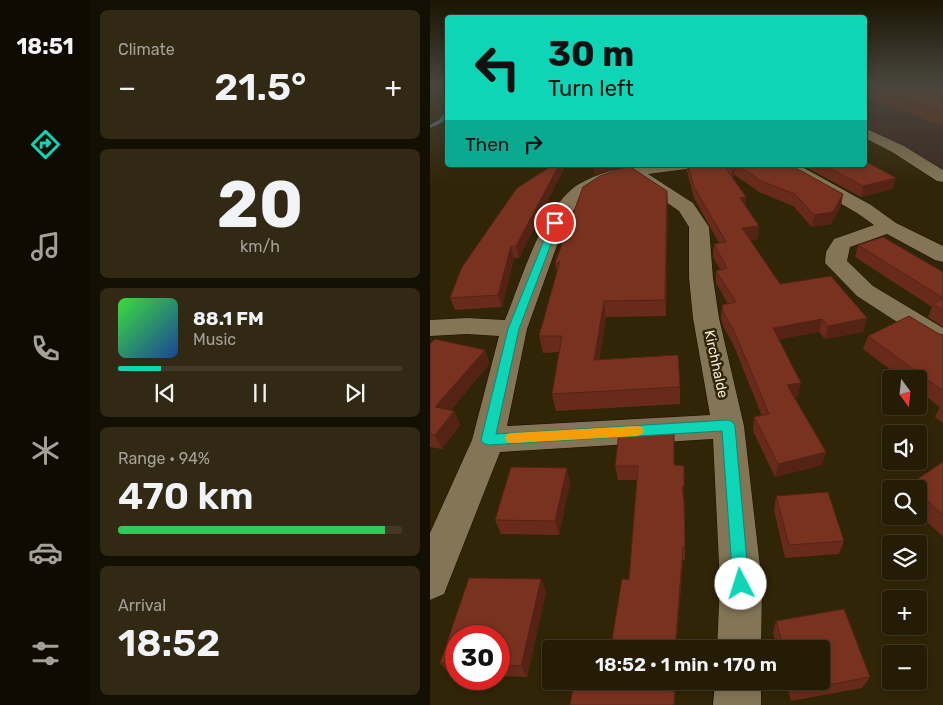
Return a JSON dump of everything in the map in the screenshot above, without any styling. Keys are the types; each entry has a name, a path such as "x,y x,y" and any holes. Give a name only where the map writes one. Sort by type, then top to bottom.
{"street":[{"path":"867,133 898,149 943,177"},
{"path":"430,580 488,440 514,329 555,223 567,204 585,188 608,178 667,167"},
{"path":"769,167 798,172 857,205 889,228 943,254"},
{"name":"Kirchhalde","path":"633,172 686,207 699,228 700,278 706,318 728,426 741,584 739,640"},
{"path":"889,228 841,243 837,252 836,263 865,291 943,340"},
{"path":"430,328 467,326 514,329"},
{"path":"488,440 728,426"},
{"path":"737,705 738,690"}],"shaded area":[{"path":"867,117 943,117 943,173 867,129"}],"building":[{"path":"867,162 896,178 863,186 828,167 867,167"},
{"path":"550,167 558,167 516,246 511,246 498,295 450,298 462,267 517,188"},
{"path":"631,167 667,191 665,300 604,301 594,360 678,355 680,387 552,394 562,336 539,336 560,261 557,264 555,263 583,187 600,176"},
{"path":"689,167 725,167 746,197 740,198 759,226 742,228 780,284 831,276 867,318 828,326 822,319 773,328 801,383 787,385 826,452 778,464 754,417 769,414 734,331 723,312 722,305 736,302 716,271 727,268 714,244 726,242 694,187"},
{"path":"740,167 794,167 843,194 833,212 814,215 795,194 761,181"},
{"path":"883,237 943,272 943,298 858,245"},
{"path":"943,299 943,310 933,304"},
{"path":"909,316 943,335 943,391 928,380 928,370 914,370 868,336"},
{"path":"435,339 485,350 435,407 454,411 435,435 430,434 430,344"},
{"path":"674,430 674,465 684,466 684,486 682,487 685,547 683,547 676,640 612,640 622,579 629,580 638,466 615,466 619,432"},
{"path":"943,462 943,515 927,500 927,480 916,480"},
{"path":"511,467 567,468 555,521 495,520"},
{"path":"828,492 844,541 789,545 776,496"},
{"path":"469,578 541,579 521,666 510,666 510,625 453,625"},
{"path":"844,609 870,677 830,685 830,640 781,640 776,621"},
{"path":"445,648 445,663 440,663"},
{"path":"573,690 675,691 674,705 570,705"}],"waterway":[{"path":"430,127 444,117"}],"slow traffic":[{"path":"512,438 637,431"}],"route":[{"path":"555,223 514,329 488,440 728,426 741,584"}]}
